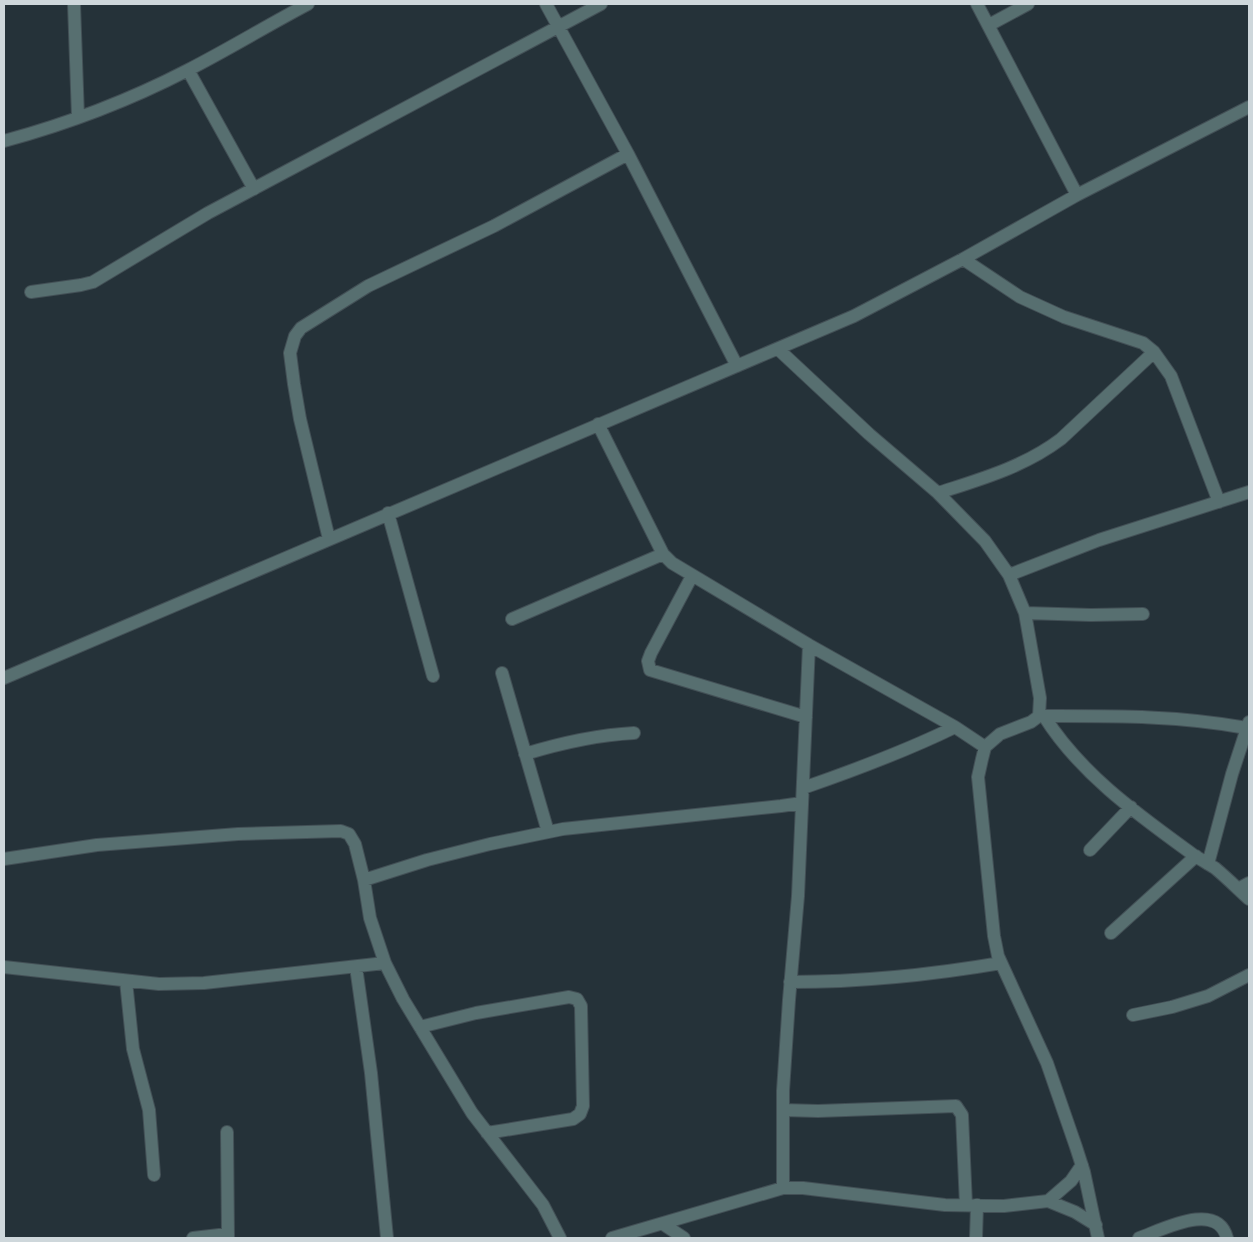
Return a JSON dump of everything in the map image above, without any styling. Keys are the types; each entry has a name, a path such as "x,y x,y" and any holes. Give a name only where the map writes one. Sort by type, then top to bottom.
{"street":[{"path":"74,4 78,117"},
{"path":"4,142 41,131 126,99 188,70 308,4"},
{"path":"546,4 628,154 738,366"},
{"path":"31,292 93,282 208,213 601,4"},
{"path":"977,4 1077,195"},
{"path":"989,24 1028,4"},
{"path":"188,70 254,189"},
{"path":"4,678 854,316 963,259 1077,195 1249,106"},
{"path":"329,538 300,419 294,384 290,353 295,336 301,328 368,286 494,226 628,154"},
{"path":"963,259 1026,300 1064,317 1143,343 1154,352 1171,376 1220,502"},
{"path":"778,349 869,434 938,493 985,541 1009,575 1025,614 1040,698 1041,716 1058,738 1083,766 1131,808 1196,856 1244,886 1249,899"},
{"path":"938,493 1004,472 1045,450 1061,438 1154,352"},
{"path":"598,424 663,554 672,562 692,576 809,645 955,727 986,747"},
{"path":"1009,575 1117,534 1249,492"},
{"path":"388,513 434,676"},
{"path":"512,619 663,554"},
{"path":"692,576 651,653 648,662 650,670 806,717"},
{"path":"1025,614 1143,614"},
{"path":"783,1188 783,1110 790,982 798,896 809,645"},
{"path":"502,673 548,832"},
{"path":"1098,1238 1082,1165 1047,1063 1002,963 994,936 978,777 986,747 1006,731 1041,716 1099,716 1192,720 1248,725 1208,864"},
{"path":"803,788 912,748 955,727"},
{"path":"525,754 552,745 584,738 634,732"},
{"path":"364,880 427,860 548,832 781,806 802,802"},
{"path":"1090,850 1131,808"},
{"path":"4,859 97,845 238,834 341,831 349,834 355,844 364,880 370,918 384,963 472,1113 544,1205 560,1238"},
{"path":"1111,933 1196,856"},
{"path":"4,967 159,984 204,983 384,963"},
{"path":"790,982 881,979 946,972 1002,963"},
{"path":"356,967 371,1073 387,1238"},
{"path":"1133,1015 1172,1007 1208,996 1249,975"},
{"path":"126,981 134,1049 149,1110 154,1176"},
{"path":"420,1027 476,1013 569,997 577,999 581,1006 583,1106 580,1114 573,1118 487,1133"},
{"path":"783,1110 818,1111 956,1106 962,1115 976,1238"},
{"path":"193,1238 228,1236 227,1132"},
{"path":"1048,1202 1071,1181 1082,1165"},
{"path":"612,1238 783,1188 803,1188 945,1205 1004,1206 1048,1202 1075,1212 1096,1225"},
{"path":"1139,1238 1186,1221 1197,1219 1206,1219 1220,1225 1225,1231 1227,1238"},
{"path":"663,1224 684,1238"}]}
